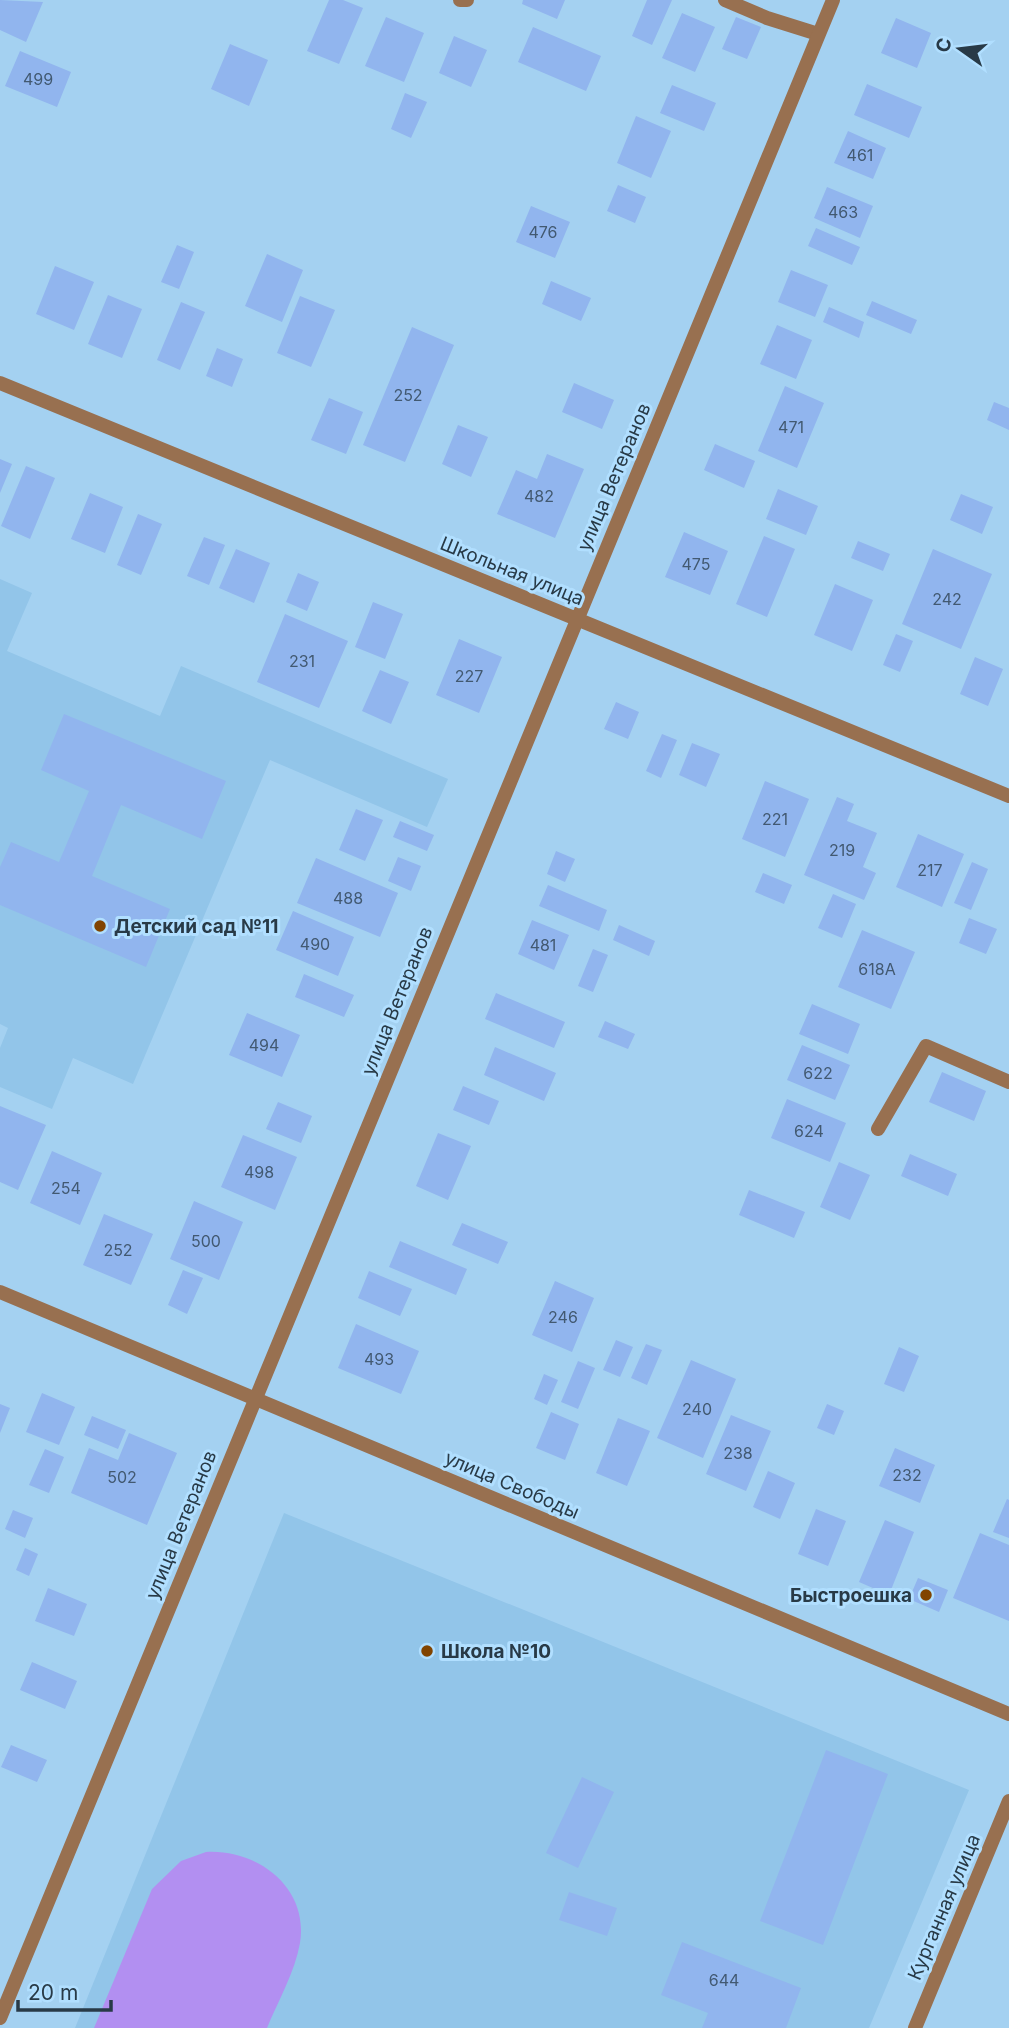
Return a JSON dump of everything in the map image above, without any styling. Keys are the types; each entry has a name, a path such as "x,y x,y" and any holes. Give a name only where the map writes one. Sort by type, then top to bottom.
{"street":[{"path":"460,0 467,0"},
{"path":"725,0 767,18 818,34"},
{"name":"улица Ветеранов","path":"0,2018 254,1396 833,0"},
{"name":"Школьная улица","path":"0,383 1009,796"},
{"path":"878,1129 926,1046 1009,1082"},
{"name":"улица Свободы","path":"0,1292 1009,1714"},
{"name":"Курганная улица","path":"915,2028 1009,1801"}],"shaded area":[{"name":"Детский сад №11","path":"0,579 32,593 7,651 160,716 181,666 448,779 427,827 270,760 133,1084 73,1058 52,1109 0,1087 0,1048 8,1028 0,1024"},
{"name":"Школа №10","path":"284,1513 969,1790 869,2028 75,2028"},
{"path":"206,1852 243,1857 261,1865 276,1875 288,1889 296,1905 301,1923 298,1954 267,2028 94,2028 152,1889 181,1861"}],"building":[{"path":"0,0 43,2 26,42 0,30"},
{"path":"329,0 343,0 363,8 339,64 307,51"},
{"path":"523,0 565,0 557,19 522,4"},
{"path":"647,0 672,0 652,45 632,36"},
{"path":"682,13 715,27 695,72 662,58"},
{"path":"386,17 424,33 404,82 365,66"},
{"path":"736,17 761,27 747,59 722,49"},
{"path":"896,18 931,33 917,68 881,53"},
{"path":"533,27 601,56 586,91 518,62"},
{"path":"454,36 487,50 471,87 439,73"},
{"path":"230,44 268,60 249,106 211,89"},
{"path":"20,51 71,72 57,107 5,86"},
{"path":"867,84 922,107 909,138 854,115"},
{"path":"672,85 716,103 704,131 660,113"},
{"path":"405,93 427,102 411,138 391,129"},
{"path":"636,116 671,131 651,178 617,163"},
{"path":"848,131 886,148 873,179 834,163"},
{"path":"618,185 646,197 635,223 607,211"},
{"path":"827,187 873,206 860,238 814,218"},
{"path":"531,206 570,222 555,258 516,242"},
{"path":"816,228 860,247 852,265 808,246"},
{"path":"177,245 194,252 179,289 161,282"},
{"path":"267,254 303,270 282,322 245,306"},
{"path":"55,266 94,282 74,330 36,314"},
{"path":"791,270 828,285 815,317 778,302"},
{"path":"551,281 591,298 581,321 542,304"},
{"path":"108,295 142,309 122,358 88,344"},
{"path":"300,296 335,310 311,367 277,353"},
{"path":"872,301 917,320 911,334 866,315"},
{"path":"181,302 205,312 180,370 157,360"},
{"path":"829,307 864,322 859,338 823,322"},
{"path":"777,325 812,340 796,379 760,364"},
{"path":"412,327 454,345 405,462 363,445"},
{"path":"217,348 243,359 232,387 206,376"},
{"path":"574,383 614,400 602,429 562,412"},
{"path":"785,386 824,403 797,468 758,451"},
{"path":"329,398 363,412 346,454 311,440"},
{"path":"994,402 1009,408 1009,430 987,420"},
{"path":"458,425 488,437 471,477 442,464"},
{"path":"715,444 755,461 744,488 704,470"},
{"path":"547,454 584,469 555,538 497,514 516,470 537,479"},
{"path":"0,459 12,464 0,493"},
{"path":"26,466 55,478 30,539 1,526"},
{"path":"778,489 818,506 806,535 766,519"},
{"path":"90,493 123,507 105,553 71,539"},
{"path":"961,494 993,507 982,534 950,520"},
{"path":"138,514 162,524 141,575 117,565"},
{"path":"684,532 728,551 710,595 665,577"},
{"path":"764,536 795,549 767,617 736,604"},
{"path":"204,537 225,545 209,585 187,576"},
{"path":"858,541 890,554 883,571 851,558"},
{"path":"236,549 270,563 254,603 219,588"},
{"path":"933,549 992,574 961,649 902,624"},
{"path":"298,573 319,582 307,611 286,602"},
{"path":"835,584 873,600 852,651 814,635"},
{"path":"373,602 403,614 385,659 355,647"},
{"path":"285,614 348,641 319,708 257,682"},
{"path":"896,634 913,641 900,672 883,665"},
{"path":"459,639 502,657 479,713 436,695"},
{"path":"975,657 1003,669 988,706 960,694"},
{"path":"380,670 409,682 391,724 362,711"},
{"path":"616,702 639,712 628,739 604,729"},
{"path":"64,714 226,781 202,839 121,805 92,876 170,909 146,967 0,905 0,867 11,842 59,862 89,791 41,770"},
{"path":"662,734 677,740 661,778 646,771"},
{"path":"692,743 720,754 706,787 679,775"},
{"path":"765,781 809,799 785,857 742,839"},
{"path":"837,797 854,804 847,821 877,833 863,867 876,873 864,900 804,875"},
{"path":"356,809 383,820 365,861 339,850"},
{"path":"400,821 434,835 427,851 393,837"},
{"path":"918,834 964,854 942,907 896,887"},
{"path":"556,851 575,859 565,882 547,874"},
{"path":"398,857 421,866 411,891 388,881"},
{"path":"316,858 398,893 380,937 297,903"},
{"path":"972,862 988,869 971,910 954,903"},
{"path":"763,873 792,885 784,904 755,892"},
{"path":"548,885 607,910 599,931 539,906"},
{"path":"833,894 856,904 842,938 818,928"},
{"path":"293,911 354,937 338,976 276,950"},
{"path":"969,918 997,929 986,954 959,943"},
{"path":"532,920 569,935 554,970 518,954"},
{"path":"619,925 655,941 649,956 613,940"},
{"path":"862,930 915,952 891,1009 838,987"},
{"path":"593,949 608,955 593,992 578,986"},
{"path":"304,974 354,995 344,1017 295,997"},
{"path":"496,993 565,1022 554,1048 485,1019"},
{"path":"812,1004 860,1024 848,1054 799,1034"},
{"path":"247,1013 300,1035 282,1077 229,1055"},
{"path":"605,1021 635,1034 628,1049 598,1037"},
{"path":"802,1045 850,1065 835,1100 787,1080"},
{"path":"495,1047 556,1073 544,1101 484,1075"},
{"path":"942,1072 986,1091 974,1121 929,1102"},
{"path":"463,1086 499,1101 489,1125 453,1110"},
{"path":"787,1099 846,1123 830,1162 771,1138"},
{"path":"278,1102 312,1116 301,1143 266,1129"},
{"path":"0,1106 46,1125 18,1190 0,1182"},
{"path":"438,1133 471,1146 448,1200 416,1186"},
{"path":"243,1135 297,1157 275,1210 221,1187"},
{"path":"52,1151 102,1173 80,1225 30,1203"},
{"path":"910,1154 957,1174 948,1196 901,1176"},
{"path":"839,1162 870,1175 850,1220 820,1207"},
{"path":"749,1190 805,1212 794,1238 739,1215"},
{"path":"194,1201 243,1222 219,1280 170,1259"},
{"path":"104,1214 153,1234 131,1285 83,1265"},
{"path":"462,1223 508,1242 498,1264 452,1245"},
{"path":"400,1241 467,1269 456,1295 389,1267"},
{"path":"183,1270 203,1278 187,1314 168,1305"},
{"path":"369,1271 412,1289 400,1316 358,1298"},
{"path":"555,1281 594,1298 572,1352 532,1335"},
{"path":"356,1324 419,1351 401,1394 338,1368"},
{"path":"616,1340 633,1347 620,1377 603,1370"},
{"path":"646,1344 662,1350 647,1385 631,1378"},
{"path":"899,1347 919,1356 904,1392 884,1384"},
{"path":"691,1360 736,1379 703,1458 657,1438"},
{"path":"578,1361 595,1368 578,1409 561,1402"},
{"path":"544,1374 558,1380 547,1405 534,1399"},
{"path":"42,1393 75,1407 59,1445 26,1432"},
{"path":"0,1404 10,1408 0,1433"},
{"path":"827,1404 844,1411 834,1435 817,1428"},
{"path":"551,1412 579,1424 565,1460 536,1448"},
{"path":"731,1415 771,1431 746,1491 706,1474"},
{"path":"92,1416 126,1430 118,1449 84,1435"},
{"path":"618,1418 650,1431 627,1486 596,1473"},
{"path":"129,1433 177,1453 147,1525 71,1493 89,1448 118,1460"},
{"path":"895,1448 935,1465 920,1503 879,1486"},
{"path":"45,1449 64,1457 49,1493 29,1485"},
{"path":"768,1471 795,1483 780,1519 753,1507"},
{"path":"1007,1499 1009,1500 1009,1538 993,1532"},
{"path":"816,1509 846,1521 828,1566 798,1554"},
{"path":"13,1510 33,1518 25,1538 5,1529"},
{"path":"885,1520 914,1532 889,1595 859,1582"},
{"path":"980,1533 1009,1545 1009,1621 953,1598"},
{"path":"25,1548 38,1554 29,1576 16,1570"},
{"path":"918,1578 948,1590 939,1612 909,1599"},
{"path":"48,1588 87,1604 74,1636 35,1621"},
{"path":"32,1662 77,1681 65,1709 20,1690"},
{"path":"11,1745 47,1760 37,1782 1,1767"},
{"path":"826,1750 888,1774 823,1945 760,1921"},
{"path":"582,1777 614,1792 578,1868 546,1853"},
{"path":"569,1892 617,1908 607,1936 559,1920"},
{"path":"682,1942 801,1988 786,2028 702,2028 708,2013 661,1995"}],"place":[{"name":"Детский сад №11","path":"100,926"},
{"name":"Быстроешка","path":"926,1595"},
{"name":"Школа №10","path":"427,1651"}]}
